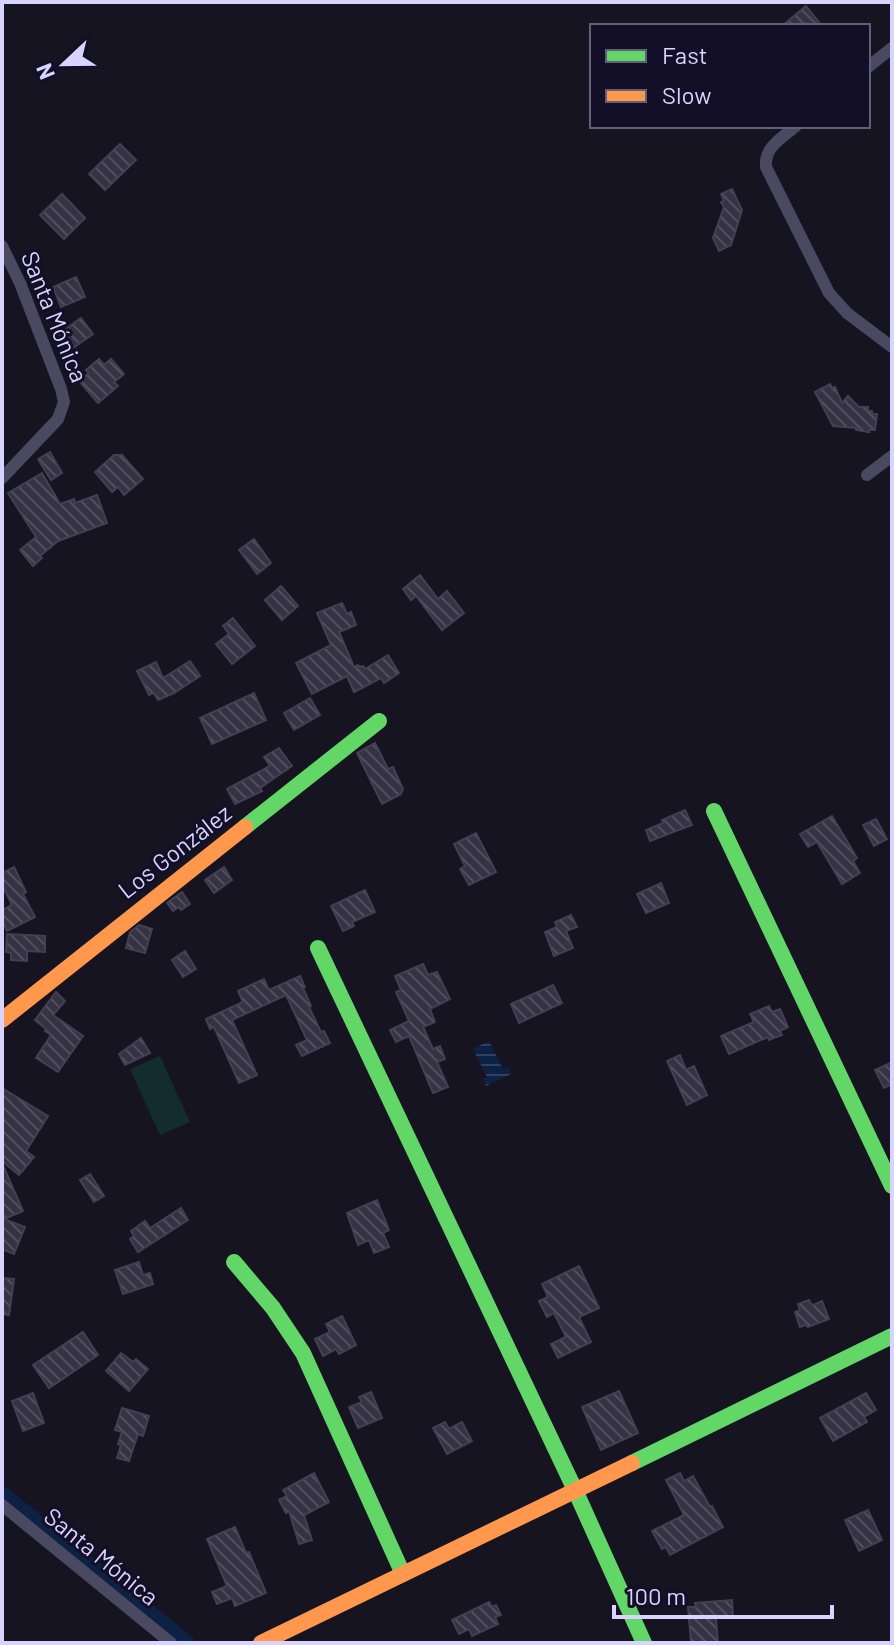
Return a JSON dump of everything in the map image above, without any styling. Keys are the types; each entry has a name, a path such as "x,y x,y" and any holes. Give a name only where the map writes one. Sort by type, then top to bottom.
{"street":[{"path":"870,65 892,48"},
{"path":"794,128 769,149 765,158 766,167 829,293 847,313 892,347"},
{"name":"Santa Mónica","path":"2,246 20,283 64,402 58,419 2,478"},
{"path":"867,475 892,456"},
{"name":"Los González","path":"2,1020 379,721"},
{"path":"714,811 892,1186"},
{"path":"318,948 575,1490 644,1643"},
{"path":"234,1262 273,1308 303,1353 403,1574"},
{"path":"261,1643 892,1336"},
{"name":"Santa Mónica","path":"2,1505 171,1643"}],"green space":[{"path":"160,1056 190,1122 160,1135 130,1069"}],"water":[{"path":"489,1041 503,1069 508,1067 511,1074 486,1086 483,1079 487,1077 473,1049"}],"building":[{"path":"806,6 820,24 784,24"},
{"path":"120,144 136,160 105,190 89,174"},
{"path":"732,189 742,210 731,245 719,251 713,238 724,207 721,194"},
{"path":"62,194 85,218 64,239 40,215"},
{"path":"76,277 85,297 61,307 53,287"},
{"path":"81,318 93,334 67,352 56,336"},
{"path":"99,359 104,365 111,359 124,374 114,382 118,386 98,403 79,381"},
{"path":"830,384 832,388 835,387 842,403 848,396 859,407 868,407 868,411 877,414 875,430 869,432 833,426 815,392"},
{"path":"50,452 62,473 51,480 38,459"},
{"path":"114,455 122,455 143,479 124,495 118,487 112,492 95,472"},
{"path":"42,473 60,504 74,499 75,503 97,495 107,523 58,541 33,566 20,550 36,537 8,493"},
{"path":"254,539 271,563 257,574 239,550"},
{"path":"420,575 438,599 447,591 464,613 442,630 416,596 411,600 403,589"},
{"path":"281,586 298,606 282,620 265,600"},
{"path":"342,603 347,614 351,612 356,625 339,632 354,667 358,665 365,669 388,655 399,673 384,683 381,678 354,692 347,676 312,694 296,663 331,645 317,613"},
{"path":"233,618 255,646 232,664 216,644 229,634 223,626"},
{"path":"190,661 200,676 158,700 154,693 149,695 137,671 156,662 163,678"},
{"path":"254,693 266,720 212,744 200,718"},
{"path":"310,698 320,715 294,730 284,713"},
{"path":"375,743 388,769 393,767 403,789 401,794 382,804 357,753"},
{"path":"279,748 292,766 260,788 262,791 235,804 227,789 270,766 264,757"},
{"path":"685,810 692,825 650,841 646,830"},
{"path":"832,816 857,858 853,861 860,873 842,884 817,842 808,847 800,834"},
{"path":"876,819 887,839 874,846 863,825"},
{"path":"476,833 496,872 469,885 460,869 465,866 454,844"},
{"path":"14,867 35,917 7,931 2,910 12,905 2,885 2,873"},
{"path":"224,867 232,880 214,893 205,880"},
{"path":"661,883 669,903 646,913 637,894"},
{"path":"365,890 375,912 352,922 354,926 343,931 331,906"},
{"path":"182,892 190,904 173,911 167,903"},
{"path":"571,915 577,927 566,931 573,948 554,956 545,932 557,927 555,922"},
{"path":"139,925 152,929 145,953 126,948 130,932"},
{"path":"7,934 45,936 45,952 27,951 27,961 11,960 11,953 6,952"},
{"path":"185,951 196,969 183,977 172,960"},
{"path":"423,964 428,975 437,972 450,999 430,1009 435,1022 423,1027 433,1049 440,1046 445,1059 437,1062 448,1087 433,1093 409,1036 396,1042 390,1030 409,1021 396,992 401,990 395,976"},
{"path":"300,976 309,1007 330,1043 302,1056 296,1045 307,1040 286,995 232,1020 257,1075 239,1083 214,1027 210,1029 206,1019 243,1002 238,991 264,979 269,990"},
{"path":"553,985 562,1003 519,1023 511,1004"},
{"path":"56,992 65,1001 53,1015 83,1036 58,1072 36,1058 51,1035 35,1020"},
{"path":"769,1006 772,1012 780,1009 788,1027 780,1031 782,1035 769,1040 768,1037 729,1054 721,1036 754,1022 750,1014"},
{"path":"141,1038 150,1053 125,1065 119,1054"},
{"path":"680,1055 686,1070 694,1066 707,1095 687,1105 667,1061"},
{"path":"892,1062 892,1084 884,1088 875,1070"},
{"path":"2,1088 48,1116 26,1151 34,1157 19,1175 2,1161"},
{"path":"2,1163 23,1211 4,1219 25,1227 14,1254 2,1249"},
{"path":"90,1174 104,1196 94,1202 80,1180"},
{"path":"377,1200 389,1230 383,1233 389,1247 374,1253 369,1240 358,1245 347,1213"},
{"path":"181,1208 188,1220 138,1252 130,1239 134,1236 131,1231 145,1221 150,1228"},
{"path":"139,1262 143,1275 150,1273 153,1284 123,1294 115,1270"},
{"path":"579,1266 599,1308 579,1317 591,1342 558,1358 551,1344 566,1337 554,1313 547,1317 539,1301 548,1297 542,1284"},
{"path":"2,1278 14,1279 9,1315 2,1314"},
{"path":"809,1300 813,1305 822,1301 829,1319 800,1327 795,1312 800,1310 798,1304"},
{"path":"342,1316 356,1345 339,1354 336,1349 323,1356 315,1339 330,1332 326,1324"},
{"path":"83,1332 98,1355 49,1388 33,1365"},
{"path":"121,1353 133,1362 136,1359 148,1369 129,1391 106,1371"},
{"path":"619,1391 638,1433 601,1450 582,1407"},
{"path":"371,1392 382,1418 358,1428 349,1407 362,1402 359,1397"},
{"path":"33,1393 44,1423 23,1431 12,1401"},
{"path":"866,1393 876,1410 864,1417 867,1422 833,1441 820,1418"},
{"path":"122,1408 149,1416 143,1436 138,1434 129,1461 117,1458 122,1432 115,1430"},
{"path":"445,1422 449,1429 462,1422 472,1441 447,1454 433,1428"},
{"path":"314,1473 329,1502 304,1515 312,1540 299,1544 289,1511 286,1513 279,1500 287,1496 283,1490"},
{"path":"680,1473 684,1481 693,1476 723,1527 670,1555 666,1547 662,1549 652,1531 684,1515 666,1480"},
{"path":"868,1510 882,1540 859,1551 845,1520"},
{"path":"235,1527 266,1593 235,1606 232,1598 217,1604 212,1592 227,1586 207,1539"},
{"path":"732,1600 733,1617 716,1618 718,1643 691,1643 688,1607 696,1607 695,1603"},
{"path":"489,1602 492,1607 496,1605 501,1615 495,1617 498,1624 472,1636 469,1629 459,1634 452,1620"}],"waterway":[{"path":"2,1494 187,1643"}],"traffic: fast":[{"path":"245,827 379,721"},
{"path":"714,811 892,1186"},
{"path":"318,948 575,1490 644,1643"},
{"path":"234,1262 273,1308 303,1353 403,1574"},
{"path":"632,1463 892,1336"}],"traffic: slow":[{"path":"2,1020 245,827"},
{"path":"261,1643 632,1463"}]}
